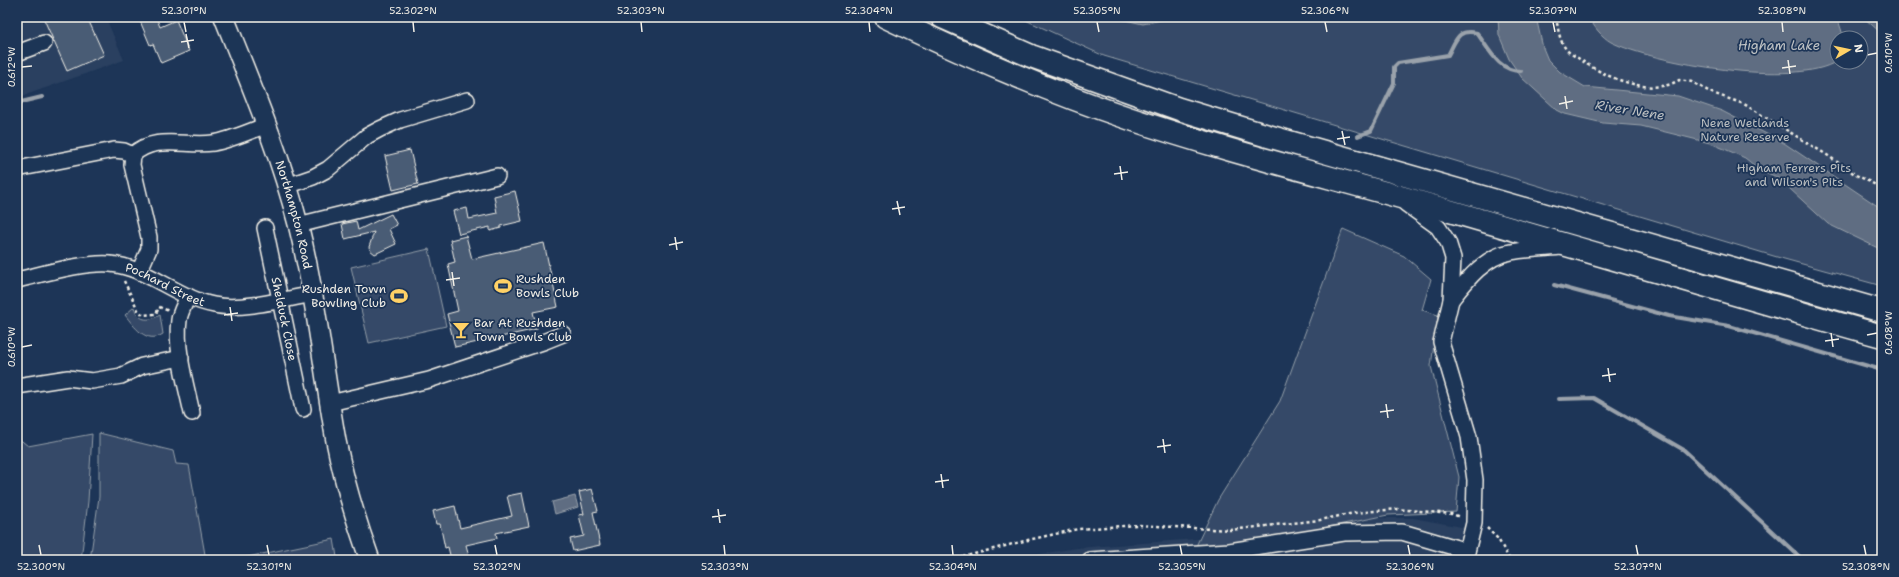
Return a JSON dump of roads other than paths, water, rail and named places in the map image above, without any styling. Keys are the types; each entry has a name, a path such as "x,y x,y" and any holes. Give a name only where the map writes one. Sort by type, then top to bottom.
{"highway":[{"path":"886,17 955,50 1018,77 1129,118 1260,159 1392,195 1882,336"},
{"path":"942,17 1031,56 1179,109 1268,136 1882,311"}],"main road":[{"name":"Northampton Road","path":"224,17 267,125 298,225 313,294 330,404 346,484 370,560"}],"street":[{"path":"17,53 44,43"},
{"path":"287,186 313,177 328,169 367,136 380,128 400,120 466,100"},
{"path":"139,272 148,249 149,237 132,165 133,155 141,147 156,143 192,145 214,143 267,125"},
{"path":"17,169 114,150 124,151 133,155"},
{"path":"298,225 497,176"},
{"path":"1090,560 1229,552 1344,532 1402,532 1466,555 1474,522 1475,480 1468,437 1441,342 1451,300 1453,258 1448,242 1438,227 1392,195"},
{"name":"Shelduck Close","path":"265,228 302,409"},
{"path":"1451,300 1470,277 1488,262 1509,252 1571,246"},
{"name":"Pochard Street","path":"17,280 90,265 115,264 139,272 188,296 213,305 231,307 313,294"},
{"path":"188,296 180,316 179,333 181,358 192,413"},
{"path":"330,404 429,380 563,334"},
{"path":"17,386 68,378 92,381 99,380 121,376 142,366 181,358"}],"water":[{"path":"1111,17 1175,17 1143,24"},
{"name":"River Nene","path":"1498,17 1536,17 1543,48 1548,60 1560,72 1585,87 1678,96 1722,111 1784,143 1882,209 1882,250 1828,224 1777,177 1760,170 1745,158 1734,153 1710,143 1641,126 1603,123 1565,114 1557,110 1522,78 1509,59 1499,35"},
{"name":"Higham Lake","path":"1589,17 1837,17 1841,30 1829,30 1829,64 1818,69 1791,72 1759,72 1725,70 1658,58 1611,42 1598,31"},
{"path":"1863,17 1882,17 1882,33 1880,32"},
{"path":"575,496 578,507 555,514 552,502"}],"waterway":[{"path":"1358,136 1371,131 1394,83 1394,67 1398,63 1448,55 1455,41 1465,32 1477,33 1490,52 1500,63 1513,70 1521,71"},
{"path":"17,103 42,97"},
{"path":"1554,285 1669,316 1729,326 1882,370"},
{"path":"1559,399 1594,398 1684,450 1803,560"}],"place":[{"name":"Rushden Bowls Club","path":"503,286"},
{"name":"Rushden Town Bowling Club","path":"399,296"},
{"name":"Bar At Rushden Town Bowls Club","path":"461,330"}],"park label":[{"name":"Nene Wetlands Nature Reserve","path":"1745,130"},
{"name":"Higham Ferrers Pits and Wilson's Pits","path":"1794,175"}]}
